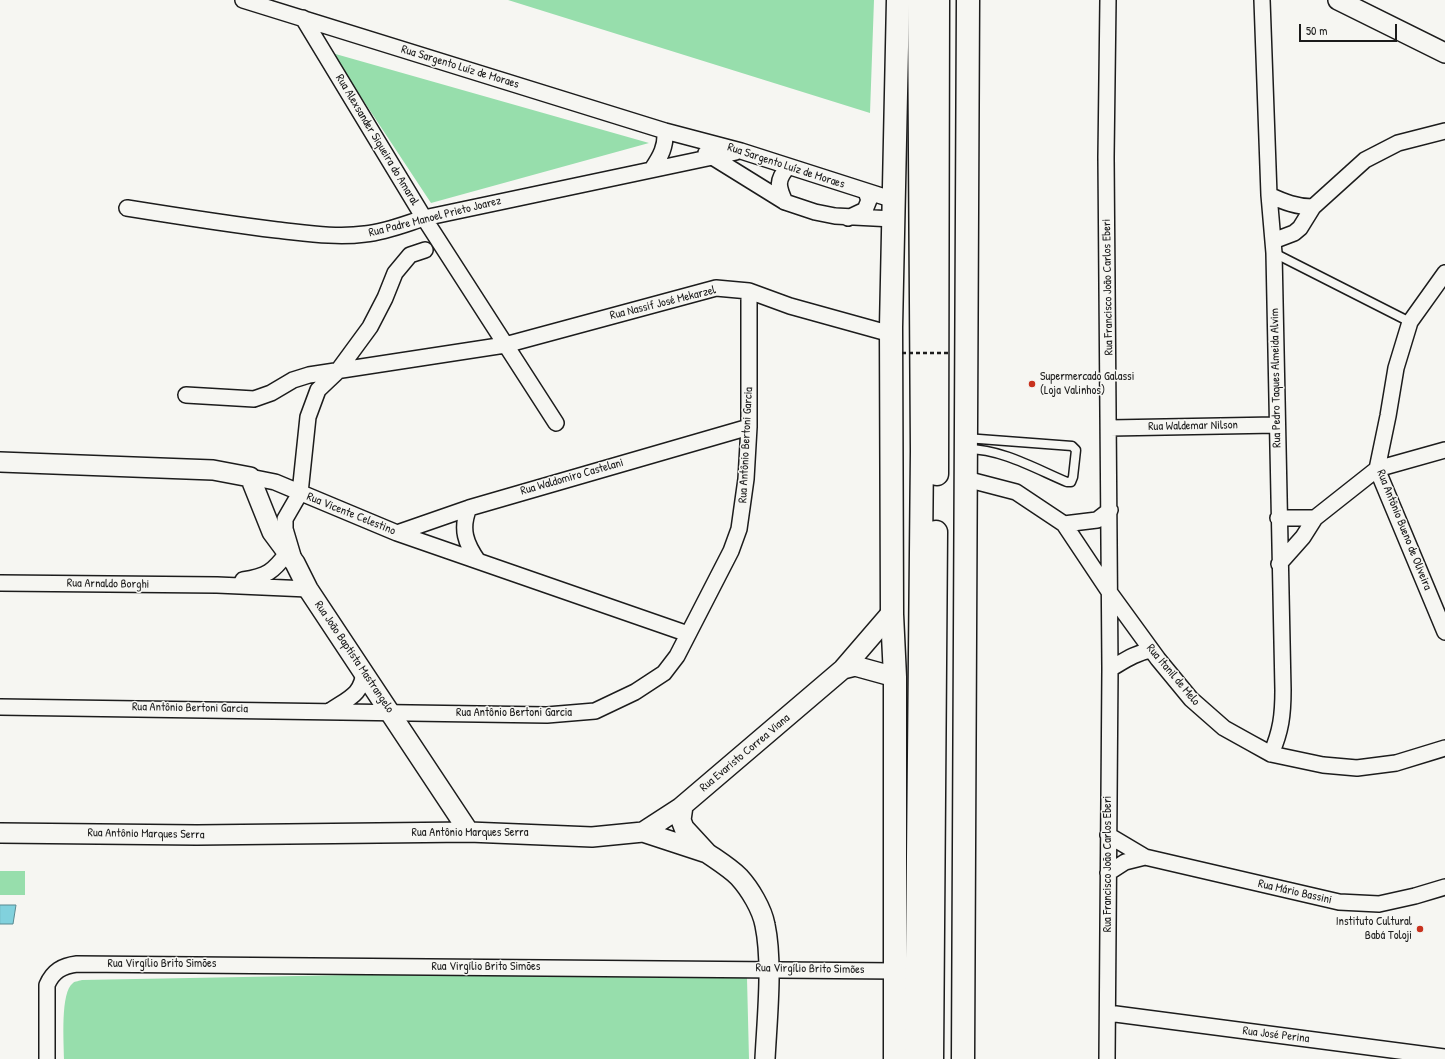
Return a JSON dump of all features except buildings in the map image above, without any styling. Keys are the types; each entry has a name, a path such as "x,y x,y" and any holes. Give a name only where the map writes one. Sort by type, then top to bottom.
{"main road":[{"path":"895,1059 895,677 893,611 891,334 898,0"},
{"path":"916,1059 922,459 919,0"},
{"path":"932,1059 938,245 938,0"},
{"path":"963,1059 968,0"}],"street":[{"name":"Rua Sargento Luíz de Moraes","path":"243,0 671,133 741,151 866,192 893,210"},
{"name":"Rua Francisco João Carlos Eberi","path":"1107,1059 1110,669 1110,428 1106,157 1108,0"},
{"name":"Rua Pedro Taques Almeida Alvim","path":"1262,0 1269,195 1274,247 1276,425 1283,712 1279,735 1271,754"},
{"path":"1338,0 1445,53"},
{"name":"Rua Alexsander Siqueira do Amaral","path":"303,18 424,218 556,423"},
{"path":"1274,247 1300,228 1313,207 1365,160 1398,143 1445,131"},
{"name":"Rua Sargento Luíz de Moraes","path":"671,133 785,202 815,212 847,218 893,210"},
{"path":"652,169 662,153 671,133"},
{"name":"Rua Padre Manoel Prieto Joarez","path":"127,208 212,222 333,236 366,234 424,218 711,156 741,151"},
{"path":"785,202 778,183 782,174 788,167"},
{"path":"847,218 865,210 868,200 866,192"},
{"path":"1269,195 1288,204 1301,207 1313,207"},
{"path":"291,558 285,529 285,519 300,493 308,417 318,390 337,372 370,327 385,298 395,273 410,255 425,250"},
{"name":"Rua Antônio Bueno de Oliveira","path":"1445,274 1410,322 1396,368 1388,416 1376,469 1445,632"},
{"name":"Rua Nassif José Mekarzel","path":"186,395 254,399 271,393 303,376 337,372 505,345 716,288 749,291 790,306 891,334"},
{"name":"Rua Antônio Bertoni Garcia","path":"0,707 547,715 595,711 635,692 664,673 677,656 731,551 739,529 746,479 749,426 749,291"},
{"name":"Rua Waldemar Nilson","path":"1110,428 1276,425"},
{"name":"Rua Waldomiro Castelani","path":"397,533 468,508 749,426"},
{"path":"1280,564 1303,537 1315,518 1376,469 1445,450"},
{"name":"Rua Vicente Celestino","path":"0,462 213,470 275,482 397,533 688,634"},
{"name":"Rua João Baptista Mastrangelo","path":"250,477 272,532 291,558 308,589 364,671 468,832"},
{"name":"Rua Itanil de Melo","path":"966,480 1016,492 1064,524 1110,593 1152,650 1191,699 1224,728 1271,754 1323,765 1357,768 1396,763 1445,748"},
{"path":"468,508 464,518 465,539 478,561"},
{"path":"1064,524 1097,520 1110,510"},
{"path":"1278,518 1315,518"},
{"name":"Rua Arnaldo Borghi","path":"217,585 263,577 291,558"},
{"name":"Rua Arnaldo Borghi","path":"0,583 217,585 308,589"},
{"name":"Rua Evaristo Correa Viana","path":"643,832 682,806 843,669 893,611"},
{"path":"1110,669 1140,652 1152,650"},
{"path":"843,669 855,666 895,677"},
{"path":"330,711 356,693 363,684 364,671"},
{"path":"682,806 681,820 684,828 707,853"},
{"name":"Rua Antônio Marques Serra","path":"0,833 197,835 468,832 592,837 643,832 707,853 738,876 756,904 765,924 768,968 765,1059"},
{"name":"Rua Mário Bassini","path":"1108,835 1145,857 1339,902 1379,904 1415,896 1445,887"},
{"name":"Rua Mário Bassini","path":"1108,873 1125,862 1145,857"},
{"name":"Rua Virgílio Brito Simões","path":"47,1059 47,985 51,976 57,970 67,965 768,968 896,971"},
{"name":"Rua José Perina","path":"1108,1013 1445,1056"}],"lane":[{"path":"1274,247 1410,322"},
{"path":"966,444 1072,446 1076,450 1073,477 1070,482 1067,482 1005,456 966,444"}],"path":[{"path":"902,353 950,353"}],"green space":[{"path":"508,0 874,0 870,113"},
{"path":"332,53 649,143 431,203"},
{"path":"0,871 25,871 25,895 0,895"},
{"path":"404,974 747,978 749,1059 64,1059 64,1007 69,988 76,981"}],"water":[{"path":"0,905 16,905 13,924 0,924"}],"place":[{"name":"Supermercado Galassi (Loja Valinhos)","path":"1032,384"},
{"name":"Instituto Cultural Babá Toloji","path":"1420,929"}]}
